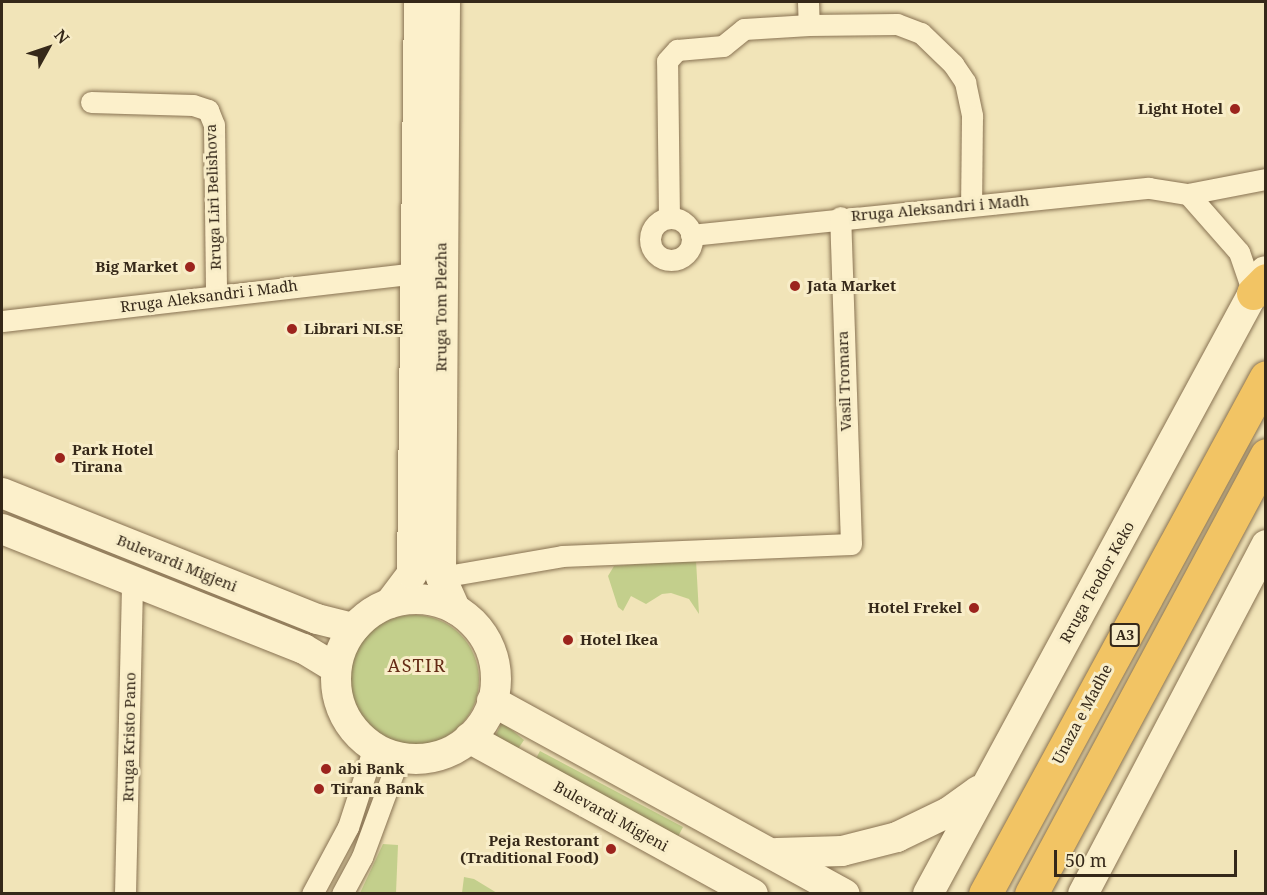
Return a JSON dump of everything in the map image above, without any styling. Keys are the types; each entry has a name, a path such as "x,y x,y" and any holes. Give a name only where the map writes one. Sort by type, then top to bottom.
{"highway":[{"name":"Unaza e Madhe","path":"985,894 1266,377"},
{"name":"A3","path":"1031,894 1266,455"}],"main road":[{"name":"Rruga Tom Plezha","path":"419,2 441,577 455,609"},
{"name":"Rruga Tom Plezha","path":"390,603 412,574 445,2"},
{"name":"Rruga Teodor Keko","path":"928,894 982,788 1262,281"},
{"name":"Bulevardi Migjeni","path":"2,493 317,619 354,628"},
{"path":"2,529 304,649 336,668"},
{"path":"1083,894 1266,545"},
{"path":"420,599 455,609 475,625 489,646 495,671 492,701 485,720 469,738 447,752 424,759 387,752 354,730 341,708 336,668 354,628 390,603 420,599"},
{"path":"492,701 845,894"},
{"name":"Bulevardi Migjeni","path":"469,738 753,894"},
{"path":"760,847 785,855 873,844 924,826 982,788"},
{"path":"1103,894 1104,855"}],"street":[{"path":"808,2 809,25"},
{"path":"669,218 668,61 677,50 723,46 744,29 809,25 897,24 921,33 946,56 965,82 972,116 971,205"},
{"name":"Rruga Liri Belishova","path":"91,102 193,105 208,110 214,125 216,295"},
{"name":"Rruga Aleksandri i Madh","path":"691,234 840,217 1149,188 1188,194 1266,179"},
{"path":"1188,194 1262,281"},
{"name":"Vasil Tromara","path":"441,577 562,555 851,544 840,217"},
{"path":"669,218 683,222 691,234 686,254 674,260 660,257 651,247 650,234 657,223 669,218"},
{"name":"Rruga Aleksandri i Madh","path":"2,321 216,295 429,273"},
{"name":"Rruga Kristo Pano","path":"125,894 132,580"},
{"path":"312,894 387,752"},
{"path":"342,894 362,857 387,752"}],"green space":[{"path":"696,560 699,614 689,599 671,593 662,594 646,604 631,596 623,611 618,607 608,576 614,566"},
{"path":"414,615 439,620 460,634 474,655 479,680 474,705 460,726 439,740 414,745 389,740 368,726 354,705 349,680 354,655 368,634 389,620"},
{"path":"502,722 524,740 518,749 493,741"},
{"path":"540,751 683,827 678,836 535,760"},
{"path":"383,844 398,845 396,893 360,893"},
{"path":"464,877 474,879 497,893 462,893"}],"place":[{"name":"Light Hotel","path":"1235,109"},
{"name":"Big Market","path":"190,267"},
{"name":"Jata Market","path":"795,286"},
{"name":"Librari NI.SE","path":"292,329"},
{"name":"Park Hotel Tirana","path":"60,458"},
{"name":"Hotel Frekel","path":"974,608"},
{"name":"Hotel Ikea","path":"568,640"},
{"name":"abi Bank","path":"326,769"},
{"name":"Tirana Bank","path":"319,789"},
{"name":"Peja Restorant (Traditional Food)","path":"611,849"}],"district":[{"name":"ASTIR","path":"417,665"}]}
